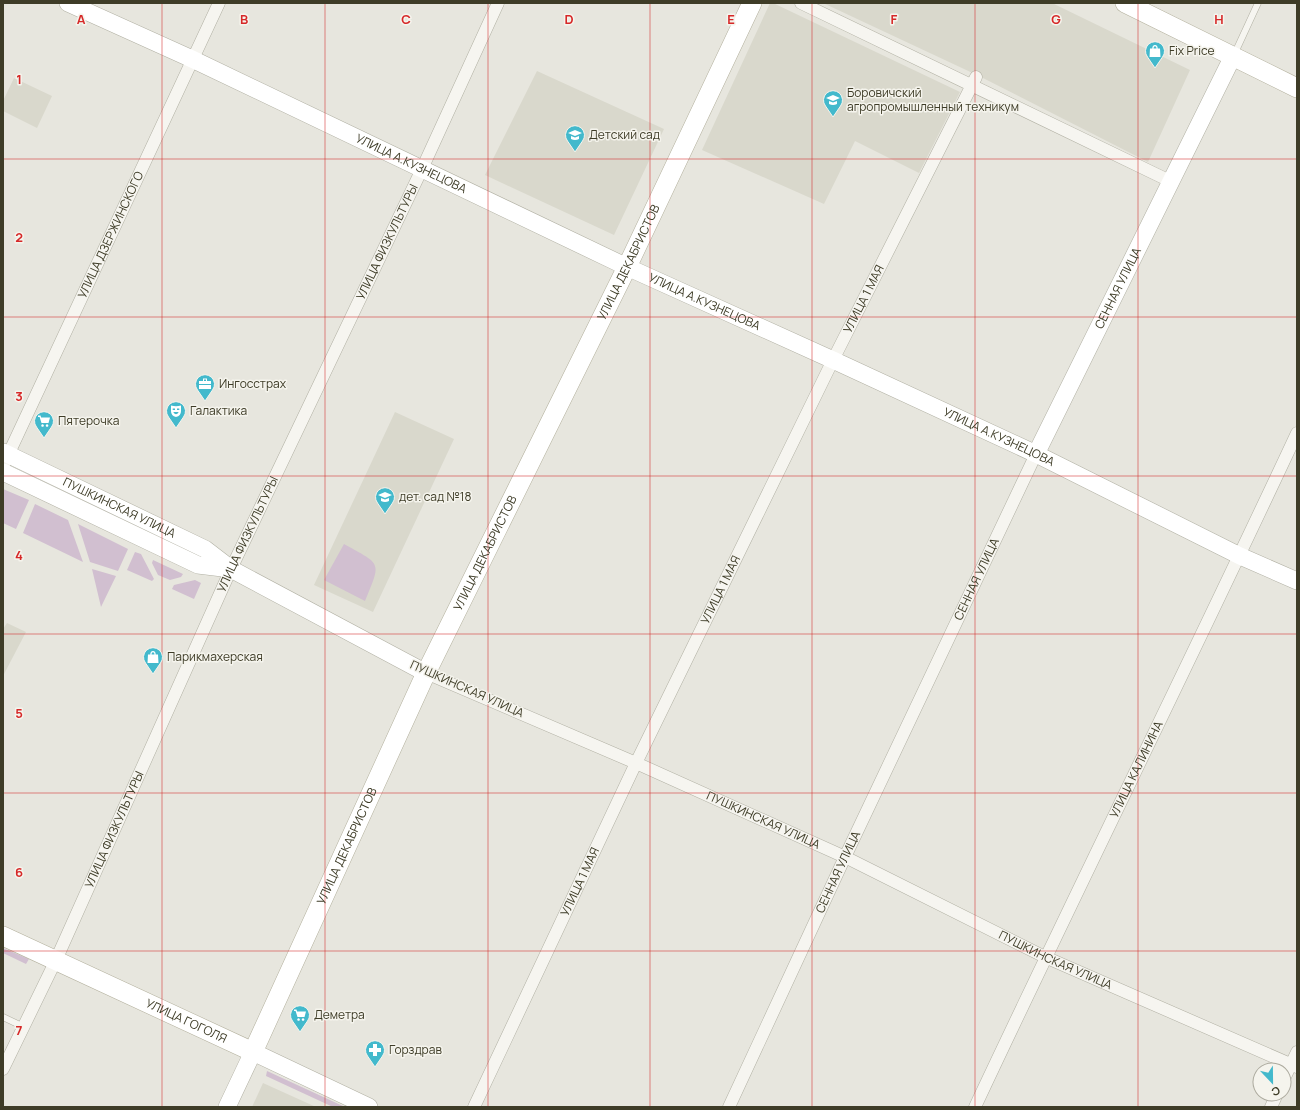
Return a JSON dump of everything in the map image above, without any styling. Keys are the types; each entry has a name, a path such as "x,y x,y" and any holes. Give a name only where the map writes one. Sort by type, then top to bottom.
{"main road":[{"name":"УЛИЦА А.КУЗНЕЦОВА","path":"68,3 192,59 422,168 627,268 833,360 1036,454 1240,556 1297,581"},
{"name":"УЛИЦА ДЕКАБРИСТОВ","path":"227,1107 426,673 627,268 752,3"},
{"path":"1125,3 1297,88"},
{"name":"СЕННАЯ УЛИЦА","path":"1036,454 1233,56"},
{"name":"ПУШКИНСКАЯ УЛИЦА","path":"5,458 205,549 231,569 426,673"},
{"name":"ПУШКИНСКАЯ УЛИЦА","path":"3,472 198,565 231,569"},
{"name":"УЛИЦА ГОГОЛЯ","path":"3,936 369,1107"}],"street":[{"name":"УЛИЦА ДЗЕРЖИНСКОГО","path":"5,458 219,3"},
{"name":"УЛИЦА ФИЗКУЛЬТУРЫ","path":"3,1069 56,960 231,569 422,168 498,3"},
{"path":"801,3 973,81 1170,181"},
{"name":"УЛИЦА 1 МАЯ","path":"474,1107 636,763 833,360 973,81"},
{"name":"УЛИЦА КАЛИНИНА","path":"975,1107 1045,957 1240,556 1297,433"},
{"name":"СЕННАЯ УЛИЦА","path":"729,1107 845,857 1036,454"},
{"name":"ПУШКИНСКАЯ УЛИЦА","path":"426,673 636,763 845,857 1045,957 1294,1066"},
{"path":"1294,1066 1297,1052"}],"lane":[{"path":"1233,56 1258,3"},
{"path":"3,1017 24,1027"}],"shaded area":[{"name":"Боровичский агропромышленный техникум","path":"770,3 773,3 960,92 919,173 855,141 824,204 702,150"},
{"path":"823,3 1052,3 1190,70 1148,162 979,76"},
{"name":"Детский сад","path":"537,71 664,129 614,235 485,175"},
{"path":"14,78 52,96 37,128 3,111 3,101"},
{"path":"395,412 454,439 373,612 314,585"},
{"path":"3,489 29,500 16,529 3,523"},
{"path":"35,504 68,520 83,562 23,533"},
{"path":"78,524 128,549 118,571 90,562"},
{"path":"344,544 371,560 375,565 376,570 374,578 365,601 324,580"},
{"path":"135,552 141,554 154,579 152,581 127,570"},
{"path":"153,560 183,574 181,577 170,580 158,575 152,563"},
{"path":"92,569 116,576 101,607"},
{"path":"195,580 201,583 194,599 172,589 174,585"},
{"path":"7,623 26,632 3,676 3,629"},
{"path":"3,948 29,959 26,964 3,953"},
{"path":"267,1071 345,1107 333,1107 266,1076"},
{"path":"263,1083 316,1107 252,1107"}],"place":[{"name":"Fix Price","path":"1155,68"},
{"name":"Боровичский агропромышленный техникум","path":"833,117"},
{"name":"Детский сад","path":"575,152"},
{"name":"Ингосстрах","path":"205,401"},
{"name":"Галактика","path":"176,428"},
{"name":"Пятерочка","path":"44,438"},
{"name":"дет. сад №18","path":"385,514"},
{"name":"Парикмахерская","path":"153,674"},
{"name":"Деметра","path":"300,1032"},
{"name":"Горздрав","path":"375,1067"}]}
